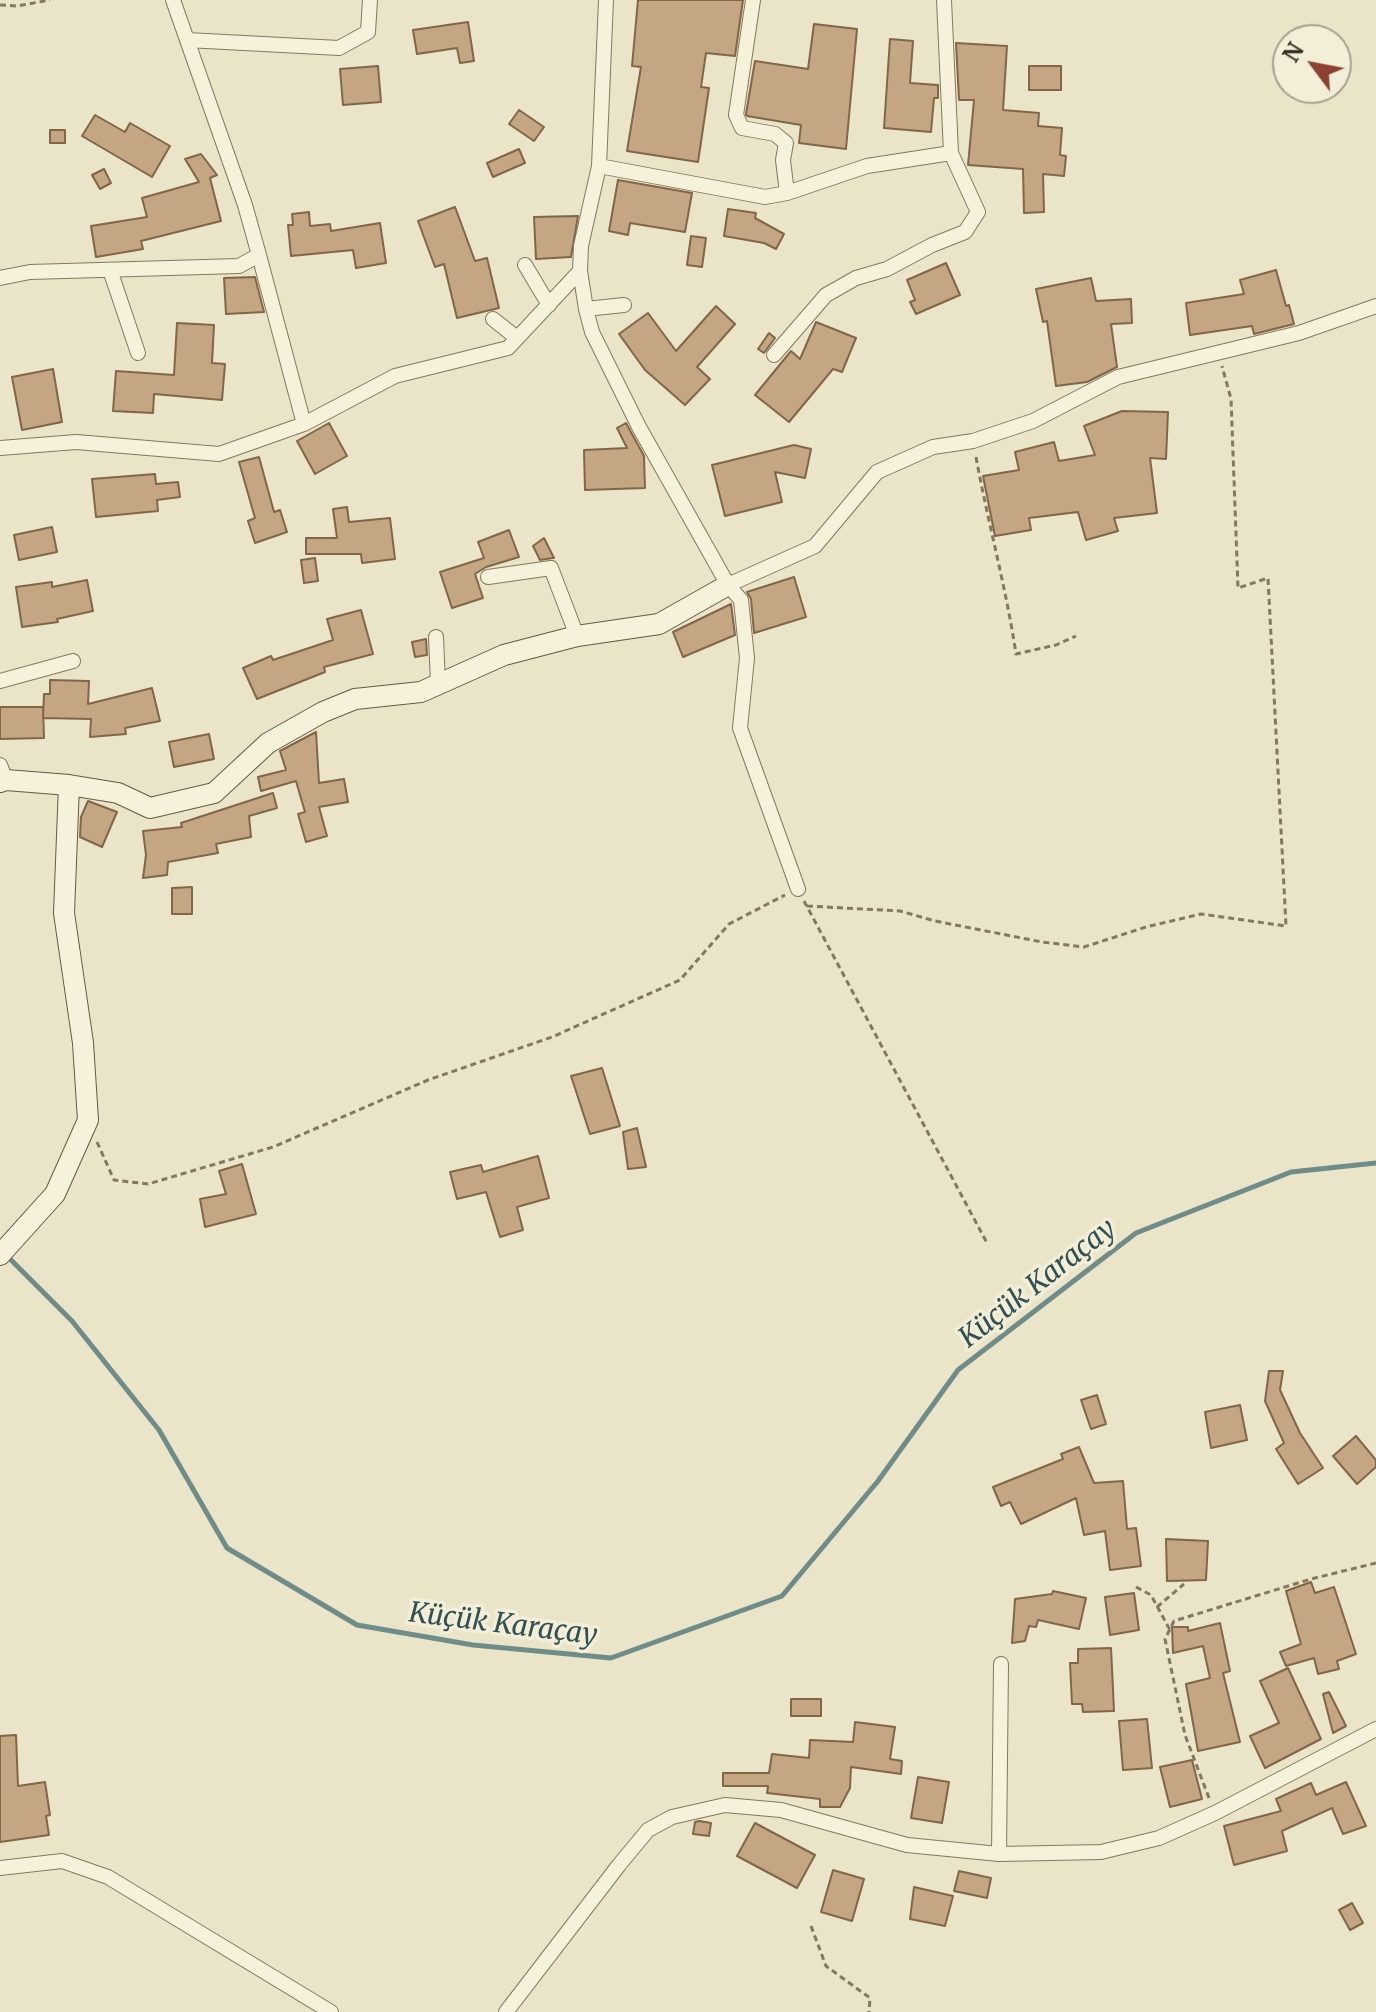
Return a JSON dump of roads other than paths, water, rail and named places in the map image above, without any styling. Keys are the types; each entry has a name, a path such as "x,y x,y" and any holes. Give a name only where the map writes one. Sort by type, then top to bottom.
{"street":[{"path":"173,0 245,205 304,424"},
{"path":"187,40 339,48 368,32 370,0"},
{"path":"606,0 599,166 583,233 580,271 586,309 592,332 639,427 728,585 741,600 747,658 740,728 798,889"},
{"path":"753,0 736,115 742,128 775,134 786,143 783,160 787,193"},
{"path":"774,355 826,295 856,278 887,269 965,232 978,212 951,153 944,0"},
{"path":"599,166 765,197 787,193 867,166 951,153"},
{"path":"0,278 30,272 239,266 259,255"},
{"path":"525,265 549,305"},
{"path":"110,270 138,353"},
{"path":"0,448 76,442 219,454 304,424 395,376 508,348 538,312 549,305 580,271"},
{"path":"586,309 624,305"},
{"path":"2,775 118,793 150,808 214,793 268,743 323,712 355,699 421,692 504,655 577,636 659,624 728,585 815,546 877,472 933,447 973,441 1033,421 1118,377 1219,355 1299,333 1376,306"},
{"path":"493,319 517,338"},
{"path":"488,577 551,568 577,636"},
{"path":"436,637 438,684"},
{"path":"0,681 73,661"},
{"path":"0,1255 55,1194 88,1120 83,1043 64,913 69,785"},
{"path":"999,1854 1001,1664"},
{"path":"506,2012 648,1830 672,1817 725,1805 781,1810 907,1845 999,1854 1101,1852 1159,1838 1215,1813 1376,1729"},
{"path":"0,1868 62,1861 108,1877 331,2012"}],"waterway":[{"name":"Küçük Karaçay","path":"5,1254 72,1321 159,1430 227,1548 357,1625 473,1645 611,1658 782,1596 878,1481 958,1370 1136,1233 1291,1172 1376,1163"}]}
